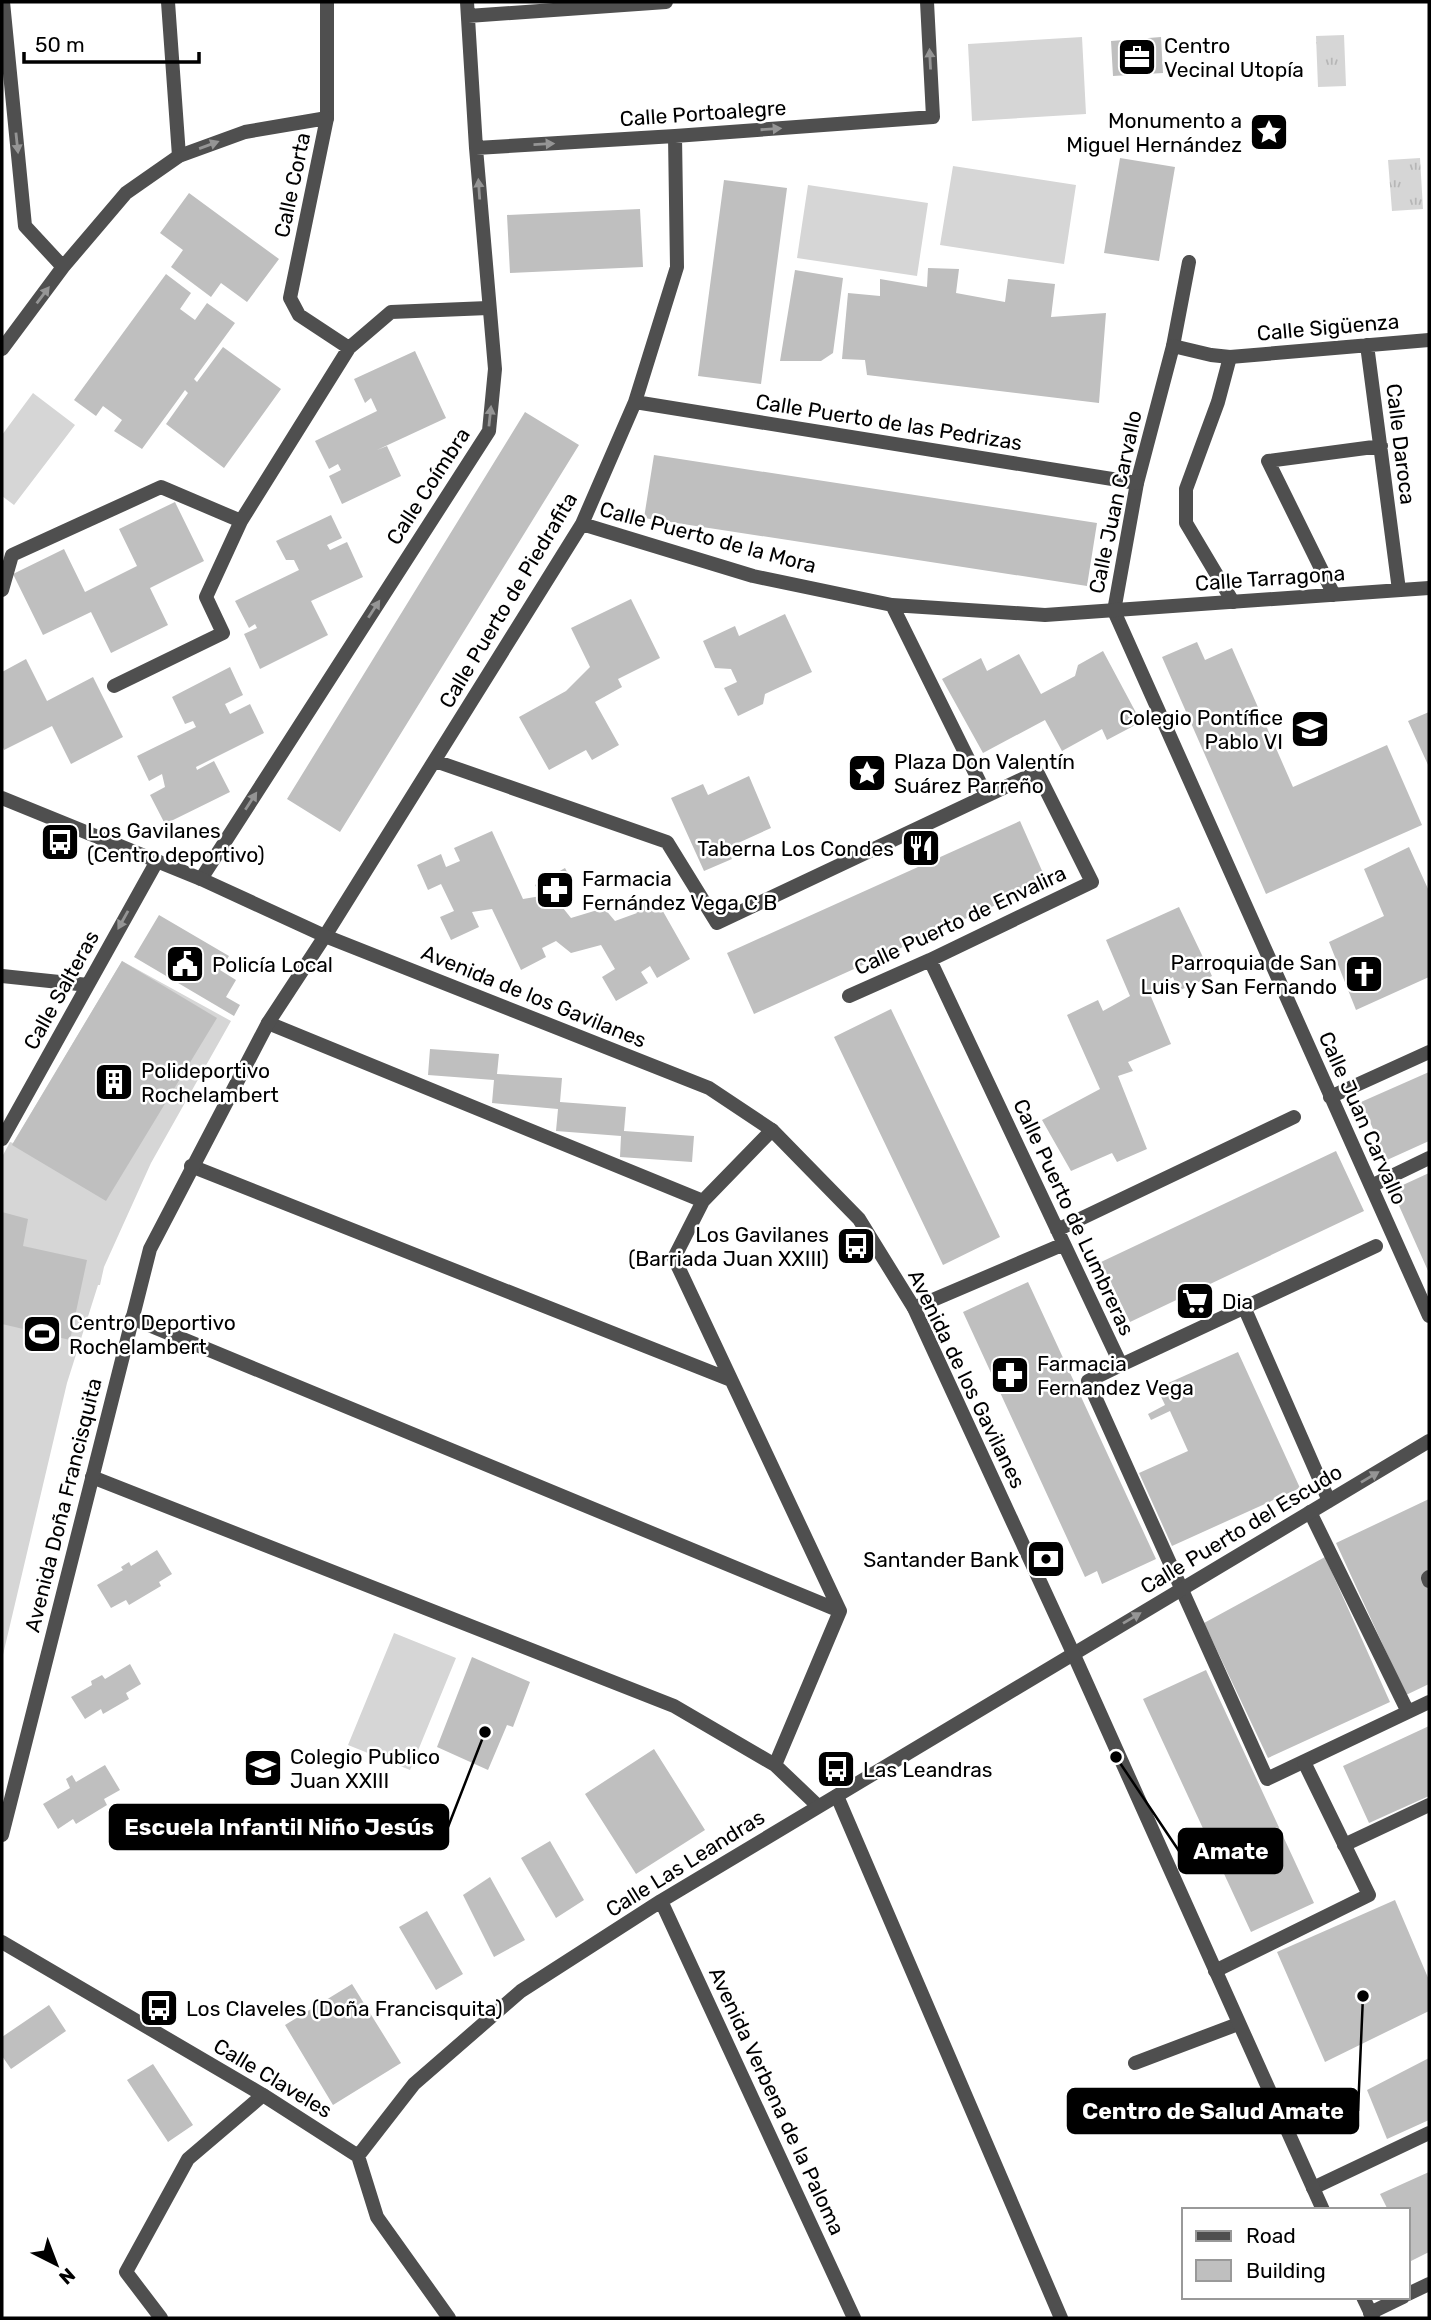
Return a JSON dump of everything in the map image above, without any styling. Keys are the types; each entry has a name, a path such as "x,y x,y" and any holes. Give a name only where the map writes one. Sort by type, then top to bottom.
{"street":[{"path":"3,2 25,226 63,267"},
{"path":"168,2 178,156"},
{"name":"Calle Corta","path":"327,2 327,118 290,298 299,315 349,348"},
{"path":"468,9 666,2"},
{"name":"Calle Portoalegre","path":"476,148 933,117 927,2"},
{"name":"Calle Coímbra","path":"201,879 489,431 495,369 488,309 468,9"},
{"path":"2,349 63,267 126,193 178,156 246,132 327,118"},
{"name":"Calle Puerto de Piedrafita","path":"325,936 582,524 635,402 677,267 675,136"},
{"name":"Calle Juan Carvallo","path":"1189,262 1173,346 1137,483 1114,611 1429,1316"},
{"path":"114,686 223,633 206,597 241,521 349,348 391,312 488,309"},
{"name":"Calle Sigüenza","path":"1173,346 1230,357 1429,340"},
{"name":"Calle Daroca","path":"1367,345 1399,590"},
{"name":"Calle Sigüenza","path":"1230,357 1218,402 1186,489 1186,523 1233,602"},
{"name":"Calle Puerto de las Pedrizas","path":"635,402 1137,483"},
{"path":"1334,594 1268,461 1381,446"},
{"path":"2,590 12,555 161,487 241,521"},
{"name":"Calle Puerto de la Mora","path":"582,524 753,576 892,605 1045,615 1114,611"},
{"name":"Calle Tarragona","path":"1114,611 1429,588"},
{"path":"435,761 667,842 717,923 985,795 892,605"},
{"name":"Calle Puerto de Envalira","path":"849,996 1092,882 1037,772 985,795"},
{"name":"Avenida de los Gavilanes","path":"2,798 201,879 325,936 709,1088 772,1130 859,1219 914,1308 1073,1653 1322,2208"},
{"name":"Calle Salteras","path":"2,1139 157,861"},
{"name":"Avenida Doña Francisquita","path":"2,1835 150,1249 268,1023 325,936"},
{"name":"Calle Puerto de Lumbreras","path":"930,960 1121,1365 1088,1381 1180,1590"},
{"path":"2,976 88,985"},
{"path":"268,1023 703,1201"},
{"path":"1330,1097 1429,1052"},
{"path":"1057,1230 1294,1117"},
{"path":"772,1130 703,1201 674,1258 841,1611 775,1765"},
{"path":"1371,1186 1429,1158"},
{"path":"191,1166 732,1380"},
{"path":"914,1308 1064,1244"},
{"path":"1121,1365 1376,1246"},
{"path":"1244,1307 1328,1502"},
{"path":"132,1318 841,1611"},
{"name":"Calle Puerto del Escudo","path":"1073,1653 1429,1441"},
{"path":"92,1477 674,1706 775,1765 818,1806"},
{"path":"1310,1512 1408,1712"},
{"path":"1180,1590 1266,1779 1429,1702"},
{"name":"Calle Las Leandras","path":"358,2156 414,2084 521,1992 661,1901 1073,1653"},
{"path":"1215,1970 1369,1895 1304,1762"},
{"path":"837,1796 1061,2318"},
{"path":"1344,1845 1429,1805"},
{"name":"Avenida Verbena de la Paloma","path":"661,1901 854,2318"},
{"name":"Calle Claveles","path":"2,1942 263,2095 358,2156"},
{"path":"1135,2063 1238,2024"},
{"path":"161,2318 127,2272 188,2159 263,2095"},
{"path":"1313,2188 1429,2133"},
{"path":"358,2156 377,2217 449,2318"},
{"path":"1410,2293 1429,2284"},
{"path":"1364,2299 1371,2316 1399,2299"}],"green space":[{"path":"1344,35 1346,86 1318,87 1316,36"},
{"path":"1082,37 1086,114 972,121 968,44"},
{"path":"1420,158 1423,209 1392,211 1388,160"},
{"path":"953,166 1076,185 1064,264 940,245"},
{"path":"808,185 928,203 917,276 797,258"},
{"path":"33,393 75,425 14,505 2,496 2,435"},
{"name":"Centro Deportivo Rochelambert","path":"122,961 231,1021 151,1163 104,1267 67,1383 2,1659 2,1157"},
{"path":"394,1633 456,1658 410,1770 348,1745"}],"building":[{"name":"Centro Vecinal Utopía","path":"1161,37 1163,73 1113,76 1111,41"},
{"path":"1120,158 1175,167 1159,261 1104,253"},
{"path":"724,180 787,188 761,384 698,376"},
{"path":"189,193 279,259 247,302 221,283 211,297 171,267 183,250 160,233"},
{"path":"640,209 643,267 510,273 507,215"},
{"path":"928,268 959,269 956,293 1005,302 1008,279 1055,284 1051,317 1106,313 1099,403 867,375 865,360 842,359 848,293 880,296 880,279 927,287"},
{"path":"795,270 843,278 833,353 821,361 780,361"},
{"path":"166,274 191,293 180,309 195,320 207,303 235,323 194,379 197,382 223,347 281,389 224,468 166,424 188,393 185,390 142,449 114,431 122,420 103,406 96,416 74,400"},
{"path":"415,351 446,418 377,450 387,446 401,476 342,504 329,476 341,470 338,464 329,469 315,441 377,411 371,398 365,403 354,379"},
{"path":"525,412 579,445 340,832 287,799"},
{"path":"654,455 1097,523 1087,586 644,518"},
{"path":"175,502 204,561 150,588 168,625 111,653 91,612 43,635 13,574 64,549 85,592 137,566 119,529"},
{"path":"331,515 342,538 327,545 330,550 347,542 363,577 311,601 328,635 260,669 244,634 257,628 255,624 249,628 235,601 299,570 294,560 286,560 276,541"},
{"path":"631,599 660,658 618,679 622,687 595,702 619,745 592,760 586,750 549,770 519,717 566,691 590,667 571,628"},
{"path":"785,614 812,672 765,694 763,704 738,716 724,688 737,682 731,669 715,668 703,641 735,626 739,636"},
{"path":"1197,642 1205,660 1232,648 1293,787 1387,745 1422,825 1266,894 1162,657"},
{"path":"1103,651 1141,722 1107,740 1102,729 1062,751 1045,720 983,753 942,679 981,658 987,671 1019,654 1041,694 1075,676 1078,665"},
{"path":"26,659 47,701 93,677 123,737 71,764 52,726 4,750 2,672"},
{"path":"230,667 243,695 225,704 230,714 250,704 264,733 196,767 197,770 214,761 230,792 165,824 150,795 165,787 162,774 149,781 137,756 196,727 193,721 185,724 172,697"},
{"path":"1429,712 1429,767 1408,721"},
{"path":"749,776 771,828 727,848 732,859 704,871 671,798 703,784 708,795"},
{"path":"1020,821 1047,882 754,1014 727,953"},
{"path":"492,831 523,899 541,896 535,885 565,868 573,883 563,908 571,918 604,908 615,921 637,913 629,905 656,899 690,959 657,978 650,966 641,972 648,983 616,1001 602,977 615,969 601,945 571,953 556,941 542,948 546,957 521,970 492,909 472,912 479,927 451,940 440,917 454,911 441,884 428,890 417,865 441,854 446,867 460,861 454,848"},
{"path":"1409,847 1429,891 1429,977 1356,1010 1329,942 1384,916 1364,869"},
{"path":"1179,907 1212,976 1178,991 1173,977 1149,992 1171,1044 1128,1062 1133,1071 1118,1076 1147,1149 1117,1162 1112,1153 1071,1171 1042,1120 1100,1089 1067,1015 1098,1000 1103,1011 1130,996 1106,940"},
{"name":"Policía Local","path":"159,915 229,956 220,970 236,980 226,997 240,1005 234,1016 134,957"},
{"name":"Polideportivo Rochelambert","path":"122,961 217,1018 106,1201 12,1145"},
{"path":"891,1009 1000,1237 943,1265 834,1037"},
{"path":"430,1049 499,1054 497,1074 562,1078 560,1102 626,1107 624,1131 694,1136 692,1162 620,1157 621,1136 556,1131 558,1109 492,1103 494,1080 428,1075"},
{"path":"1429,1072 1429,1141 1387,1160 1361,1102"},
{"path":"1336,1151 1364,1211 1130,1322 1101,1262"},
{"path":"1429,1173 1429,1273 1392,1190"},
{"path":"2,1212 28,1219 23,1246 87,1260 70,1340 2,1324"},
{"path":"1028,1282 1156,1559 1102,1584 1097,1571 1085,1577 963,1312"},
{"path":"1238,1352 1300,1488 1172,1546 1139,1473 1188,1451 1170,1411 1151,1420 1148,1414 1165,1405 1157,1388"},
{"path":"1429,1499 1429,1684 1406,1695 1336,1543"},
{"path":"157,1550 172,1574 159,1582 161,1586 129,1605 126,1600 111,1608 97,1585 123,1570 121,1567 129,1562 131,1566"},
{"path":"1325,1557 1390,1702 1268,1758 1204,1623"},
{"path":"472,1657 530,1682 513,1727 507,1725 488,1770 437,1747"},
{"path":"130,1664 141,1684 126,1693 129,1699 103,1714 101,1709 85,1719 71,1697 92,1685 91,1681 102,1675 105,1679"},
{"path":"1206,1670 1314,1903 1251,1932 1143,1699"},
{"path":"1429,1726 1429,1796 1369,1823 1343,1766"},
{"path":"654,1749 705,1830 636,1874 585,1794"},
{"path":"105,1765 120,1790 104,1799 107,1805 76,1824 73,1819 58,1829 43,1804 70,1788 66,1779 72,1775 76,1782"},
{"path":"550,1841 584,1900 556,1918 521,1858"},
{"path":"490,1877 525,1940 494,1957 463,1895"},
{"path":"1395,1900 1429,1980 1429,2011 1325,2062 1277,1952"},
{"path":"427,1911 463,1974 436,1990 399,1927"},
{"path":"352,1984 401,2063 333,2105 285,2025"},
{"path":"49,2005 66,2031 11,2069 2,2056 2,2037"},
{"path":"1429,2058 1429,2120 1387,2139 1367,2090"},
{"path":"153,2064 193,2125 168,2142 127,2080"},
{"path":"1429,2172 1429,2252 1411,2261 1410,2208 1387,2208 1380,2194"}],"place":[{"name":"Centro Vecinal Utopía","path":"1137,57"},
{"name":"Monumento a Miguel Hernández","path":"1269,132"},
{"name":"Colegio Pontífice Pablo VI","path":"1310,729"},
{"name":"Plaza Don Valentín Suárez Parreño","path":"867,773"},
{"name":"Los Gavilanes (Centro deportivo)","path":"60,842"},
{"name":"Taberna Los Condes","path":"921,848"},
{"name":"Farmacia Fernández Vega C B","path":"555,890"},
{"name":"Policía Local","path":"185,964"},
{"name":"Parroquia de San Luis y San Fernando","path":"1364,974"},
{"name":"Polideportivo Rochelambert","path":"114,1082"},
{"name":"Los Gavilanes (Barriada Juan XXIII)","path":"856,1246"},
{"name":"Dia","path":"1195,1301"},
{"name":"Centro Deportivo Rochelambert","path":"42,1334"},
{"name":"Farmacia Fernandez Vega","path":"1010,1375"},
{"name":"Santander Bank","path":"1046,1559"},
{"name":"Escuela Infantil Niño Jesús","path":"485,1732"},
{"name":"Amate","path":"1116,1757"},
{"name":"Colegio Publico Juan XXIII","path":"263,1768"},
{"name":"Las Leandras","path":"836,1769"},
{"name":"Centro de Salud Amate","path":"1363,1996"},
{"name":"Los Claveles (Doña Francisquita)","path":"159,2008"}]}
